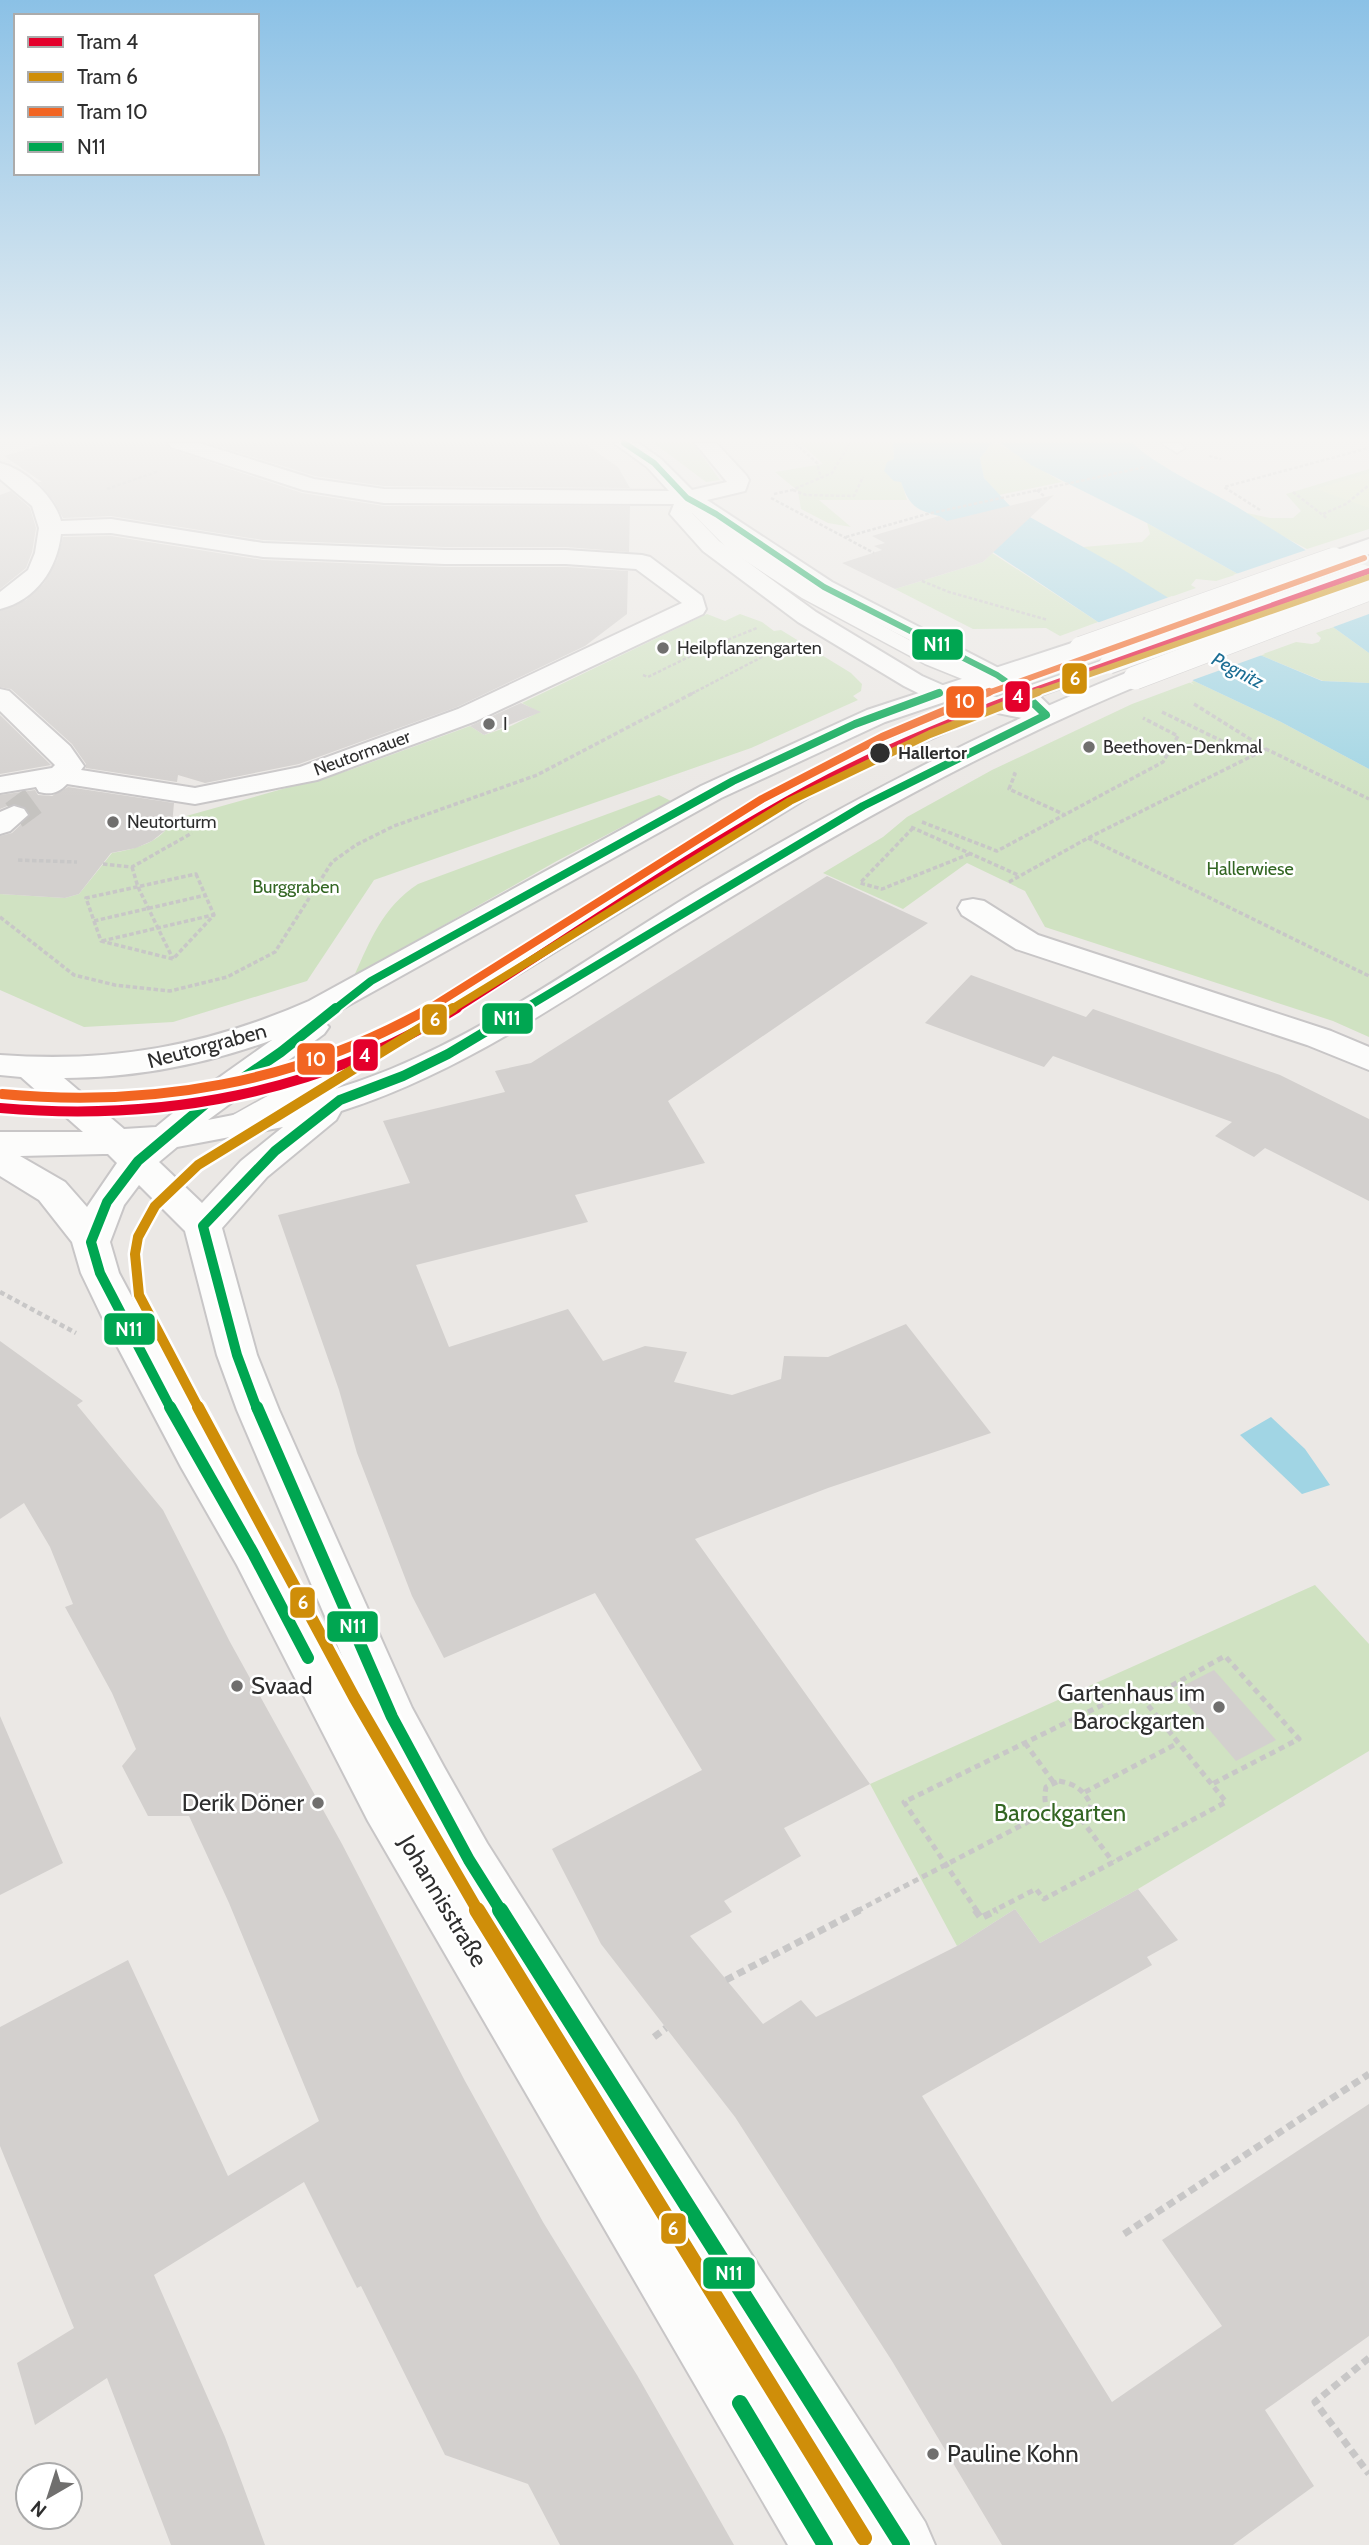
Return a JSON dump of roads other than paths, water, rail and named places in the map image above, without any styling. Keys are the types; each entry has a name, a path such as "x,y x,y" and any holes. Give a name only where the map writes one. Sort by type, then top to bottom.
{"main road":[{"path":"0,602 28,585 45,562"},
{"name":"Neutormauer","path":"0,785 61,775 195,796 307,774 467,715 682,617 694,609 694,601 638,562"},
{"path":"735,562 914,681 939,694 1014,692 1135,678 1367,578"},
{"path":"777,562 1014,692"},
{"path":"0,1144 74,1145 127,1152 166,1137 272,1119 340,1100 403,1076 448,1054 863,806 1014,692 1081,648 1326,562"},
{"name":"Neutorgraben","path":"16,1067 113,1067 208,1049 295,1020 371,981 733,781 865,720 939,694"},
{"path":"0,697 60,752 70,766 16,814"},
{"path":"973,908 1027,942 1319,1038 1369,1060"},
{"name":"Neutorgraben","path":"166,1137 371,981"},
{"name":"Neutorgraben","path":"16,1067 127,1152"},
{"path":"127,1152 203,1226 275,1151 340,1100"},
{"path":"91,1242 127,1152"},
{"name":"Johannisstraße","path":"0,1160 52,1191 72,1212 91,1242 100,1273 124,1321 196,1456 253,1553 386,1805 825,2545"},
{"name":"Johannisstraße","path":"203,1226 237,1355 258,1410 392,1717 426,1783 469,1860 575,2031 902,2545"}],"lane":[{"path":"762,562 812,613 1014,692"},
{"path":"236,1126 416,1025 828,776 1014,692 1109,664 1367,578"},
{"path":"932,730 1014,692"}],"water":[{"name":"Pegnitz","path":"1008,562 1110,562 1260,655 1322,681 1369,683 1369,769 1281,722 1194,681"},
{"path":"1216,562 1323,562 1369,591 1369,653 1333,627"},
{"path":"1271,1417 1305,1449 1330,1485 1302,1494 1240,1435"}],"tunnel":[{"path":"14,815 33,801"}],"tram line":[{"name":"10","path":"2,1094 55,1099 161,1095 266,1075 366,1040 440,1002 720,823 847,753 988,693 1353,562"},
{"name":"4","path":"0,1108 54,1113 162,1109 216,1101 322,1072 421,1029 726,835 857,764 998,704 1369,571"},
{"name":"6","path":"864,2538 482,1918 354,1697 139,1295 135,1273 138,1237 155,1206 198,1165 790,801 930,734 1002,706 1075,678 1369,577"}],"place":[{"name":"Heilpflanzengarten","path":"663,648"},
{"name":"I","path":"489,724"},
{"name":"Beethoven-Denkmal","path":"1089,747"},
{"name":"Hallertor","path":"880,753"},
{"name":"Neutorturm","path":"113,822"},
{"name":"Svaad","path":"237,1686"},
{"name":"Gartenhaus im Barockgarten","path":"1219,1707"},
{"name":"Derik Döner","path":"318,1803"},
{"name":"Pauline Kohn","path":"933,2454"}],"park label":[{"name":"Hallerwiese","path":"1250,869"},
{"name":"Burggraben","path":"296,887"},
{"name":"Barockgarten","path":"1060,1813"}]}
